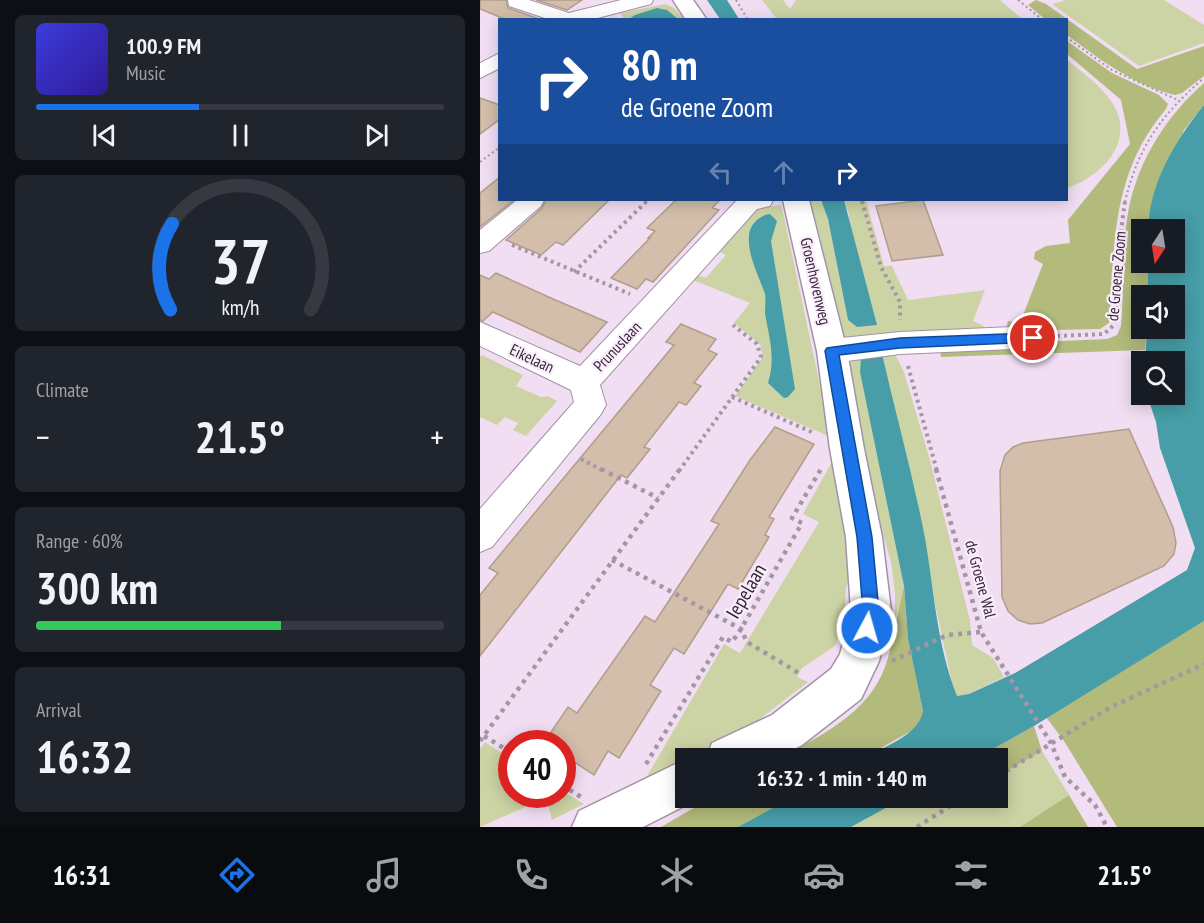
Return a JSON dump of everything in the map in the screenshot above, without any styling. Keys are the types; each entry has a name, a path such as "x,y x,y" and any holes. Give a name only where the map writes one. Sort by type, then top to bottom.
{"street":[{"path":"520,0 516,3 564,18"},
{"path":"570,18 644,0"},
{"path":"682,0 696,18"},
{"path":"480,72 498,60"},
{"path":"485,240 531,201"},
{"name":"Prunuslaan","path":"480,535 590,405 584,382 749,202 755,201"},
{"name":"Groenhovenweg","path":"750,748 786,730 846,684 859,661 871,612 864,537 841,436 832,351 796,201"},
{"name":"Eikelaan","path":"480,333 584,382"},
{"path":"832,351 900,343 1033,338"},
{"path":"596,827 675,787"}],"path":[{"path":"736,0 747,18"},
{"path":"1018,0 1040,18"},
{"path":"1068,38 1112,70 1178,100"},
{"name":"de Groene Zoom","path":"1033,338 1104,334 1115,324 1121,217 1130,186 1148,140 1178,100 1204,78"},
{"path":"480,162 498,148"},
{"path":"574,272 647,201"},
{"path":"862,201 881,267 900,302 900,343"},
{"path":"485,240 656,305"},
{"path":"498,746 482,738 761,357 757,344 733,325"},
{"name":"de Groene Wal","path":"900,343 912,375 981,632 1052,743 1065,777 1095,805 1107,827"},
{"path":"732,397 841,436"},
{"name":"Iepelaan","path":"644,767 723,637 732,642 741,629 802,523 792,518 841,436"},
{"path":"555,446 658,498"},
{"path":"612,560 741,629 747,642 803,676 807,670"},
{"path":"894,661 947,635 981,632"},
{"path":"1008,770 1111,707 1204,664"},
{"path":"917,827 947,808"}],"green space":[{"path":"762,0 783,0 790,9 796,0 1000,0 1021,18 776,18"},
{"path":"1036,0 1066,18 1044,18 1028,5"},
{"path":"1066,0 1164,0 1204,25 1204,43 1139,66 1052,4"},
{"path":"665,4 674,8 683,18 677,18 674,15 623,18 620,13"},
{"path":"1068,20 1137,69 1204,46 1204,76 1182,93 1175,95 1146,85 1105,62 1068,36"},
{"path":"1068,42 1112,73 1159,95 1168,104 1135,158 1125,184 1115,237 1109,323 1100,329 1006,331 1008,321 1020,323 1043,264 1034,259 1035,252 1046,246 1070,243 1068,220 1130,144 1121,100 1068,55"},
{"path":"1068,61 1103,91 1113,104 1119,118 1118,144 1111,156 1103,167 1080,183 1068,188"},
{"path":"1204,83 1204,105 1184,130 1149,219 1131,219 1131,273 1148,273 1148,285 1131,285 1131,339 1146,339 1145,350 941,357 940,351 949,346 1107,339 1117,335 1121,326 1127,220 1136,181 1153,145 1189,97"},
{"path":"809,201 821,201 828,219 848,320 857,327 849,214 844,201 866,201 884,266 892,266 908,300 985,290 973,321 984,326 981,331 859,340 839,335 820,237"},
{"path":"781,205 831,437 735,396 763,357 760,344 734,323 750,303 693,280 697,275 706,278 726,255 715,250 755,209"},
{"path":"895,354 904,372 930,460 970,621 972,645 993,658 1004,677 969,694 957,696 952,683 935,604 924,537 888,504 904,586 895,622 895,593 891,562 870,489 846,355"},
{"path":"482,355 523,375 516,386 557,401 526,436 513,430 518,423 505,417 497,425 480,417 480,357"},
{"path":"834,458 853,562 846,588 844,618 835,646 802,668 797,677 808,682 752,725 709,748 675,748 675,766 643,783 724,644 740,653 819,522 803,514"},
{"path":"904,586 908,639 923,711 922,719 913,730 881,748 798,748 841,722 867,698 885,667"},
{"path":"1204,621 1204,827 1117,827 1064,741 1046,717"},
{"path":"1034,726 1042,751 1008,770 1008,748 995,748"},
{"path":"485,742 498,750 498,808 523,808 480,827 480,749"},
{"path":"1042,751 1069,795 1020,827 851,827 886,808 1008,808 1008,770"},
{"path":"1069,795 1088,827 1020,827"},
{"path":"576,799 584,804 576,808"},
{"path":"549,808 576,808 552,820"},
{"path":"694,808 773,808 738,827 661,827"}],"water":[{"path":"707,0 727,0 738,18 719,18"},
{"path":"657,8 667,10 677,18 630,18"},
{"path":"1204,105 1204,621 995,748 884,748 914,728 923,711 908,639 904,586 860,372 861,357 882,354 925,538 940,638 957,696 969,694 1015,673 1187,570 1195,548 1160,448 1156,422 1150,405 1185,405 1185,351 1146,351 1146,339 1185,339 1185,285 1148,285 1148,273 1185,273 1185,219 1149,219 1159,179 1183,133"},
{"path":"821,201 844,201 877,325 857,327 848,320 828,219"},
{"path":"770,214 777,221 771,241 795,389 784,398 768,383 772,356 765,313 765,294 749,243 753,224 763,216"},
{"path":"773,808 886,808 851,827 738,827"}],"building":[{"path":"480,0 506,0 508,8 536,18 502,18 480,9"},
{"path":"536,0 582,0 567,10"},
{"path":"480,98 498,104 498,120 480,134"},
{"path":"498,179 498,201 513,201 480,227 480,193"},
{"path":"546,201 608,201 563,245 556,242 541,255 506,240 542,208"},
{"path":"675,201 719,201 712,208 719,210 653,282 646,279 637,289 611,278 655,231 647,228"},
{"path":"923,201 943,255 892,261 876,206"},
{"path":"496,273 607,322 580,352 493,312 483,321 480,320 480,275 489,279"},
{"path":"681,324 716,339 708,350 717,354 694,383 701,386 686,405 679,402 644,447 650,449 627,478 621,475 480,656 480,595 498,573 489,568 674,345 666,342"},
{"path":"775,427 814,444 769,517 774,519 765,535 769,537 738,589 728,584 684,654 674,648 650,685 661,691 619,758 608,751 594,775 576,763 576,730 552,730 568,707 577,713 645,616 655,622 719,524 711,521 750,460"},
{"path":"1129,429 1173,527 1176,543 1174,554 1164,566 1042,623 1030,624 1018,620 1008,611 1002,597 1000,471 1005,455 1013,447 1023,443"}],"route":[{"path":"867,628 871,612 864,537 847,449 832,351 900,343 1033,338"}]}
